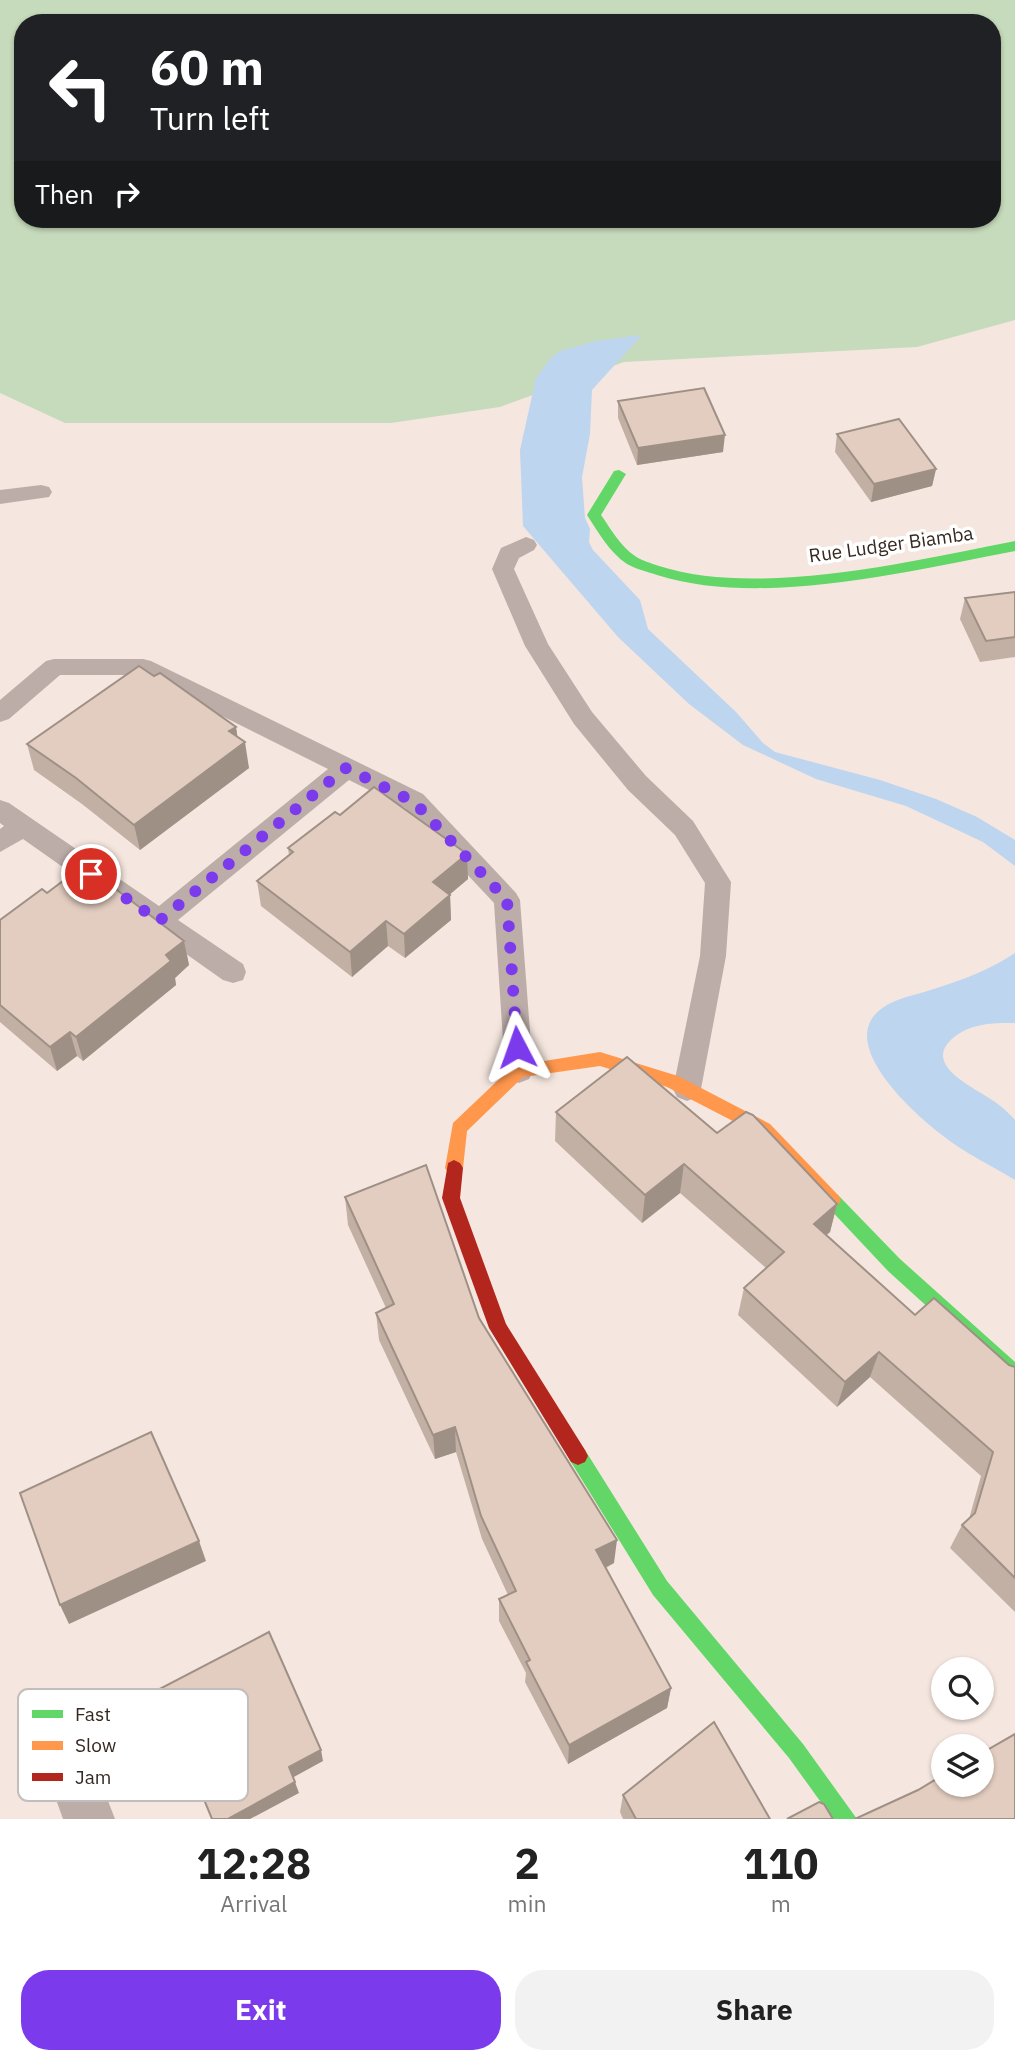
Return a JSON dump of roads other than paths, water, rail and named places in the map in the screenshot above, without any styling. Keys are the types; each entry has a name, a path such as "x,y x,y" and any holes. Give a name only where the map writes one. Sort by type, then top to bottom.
{"street":[{"name":"Rue Ludger Biamba","path":"619,474 594,515 633,562 690,579 758,581 853,575 1015,546"},
{"path":"846,1819 796,1751 660,1588 498,1328 451,1198 459,1128 519,1071 600,1059 672,1082 764,1129 894,1265 1015,1374"}],"lane":[{"path":"0,497 41,492"},
{"path":"526,545 509,553 503,569 537,646 583,718 637,783 684,828 718,882 712,956 687,1089"},
{"path":"0,713 54,667 143,667 414,802 507,900 519,1071"},
{"path":"159,921 346,768"},
{"path":"0,810 233,972"},
{"path":"0,842 23,826"}],"water":[{"path":"642,335 592,390 590,434 582,477 585,518 590,529 589,542 593,550 640,600 648,629 775,752 880,780 936,799 977,817 1015,840 1015,866 983,842 906,806 816,779 743,745 689,704 618,637 523,526 520,450 536,378 550,359 560,351 596,341"},
{"path":"1015,953 1015,1023 990,1024 967,1029 953,1038 944,1049 943,1059 956,1077 1001,1107 1015,1120 1015,1180 950,1141 913,1110 882,1074 871,1055 867,1036 872,1019 887,1005 968,977"}]}
